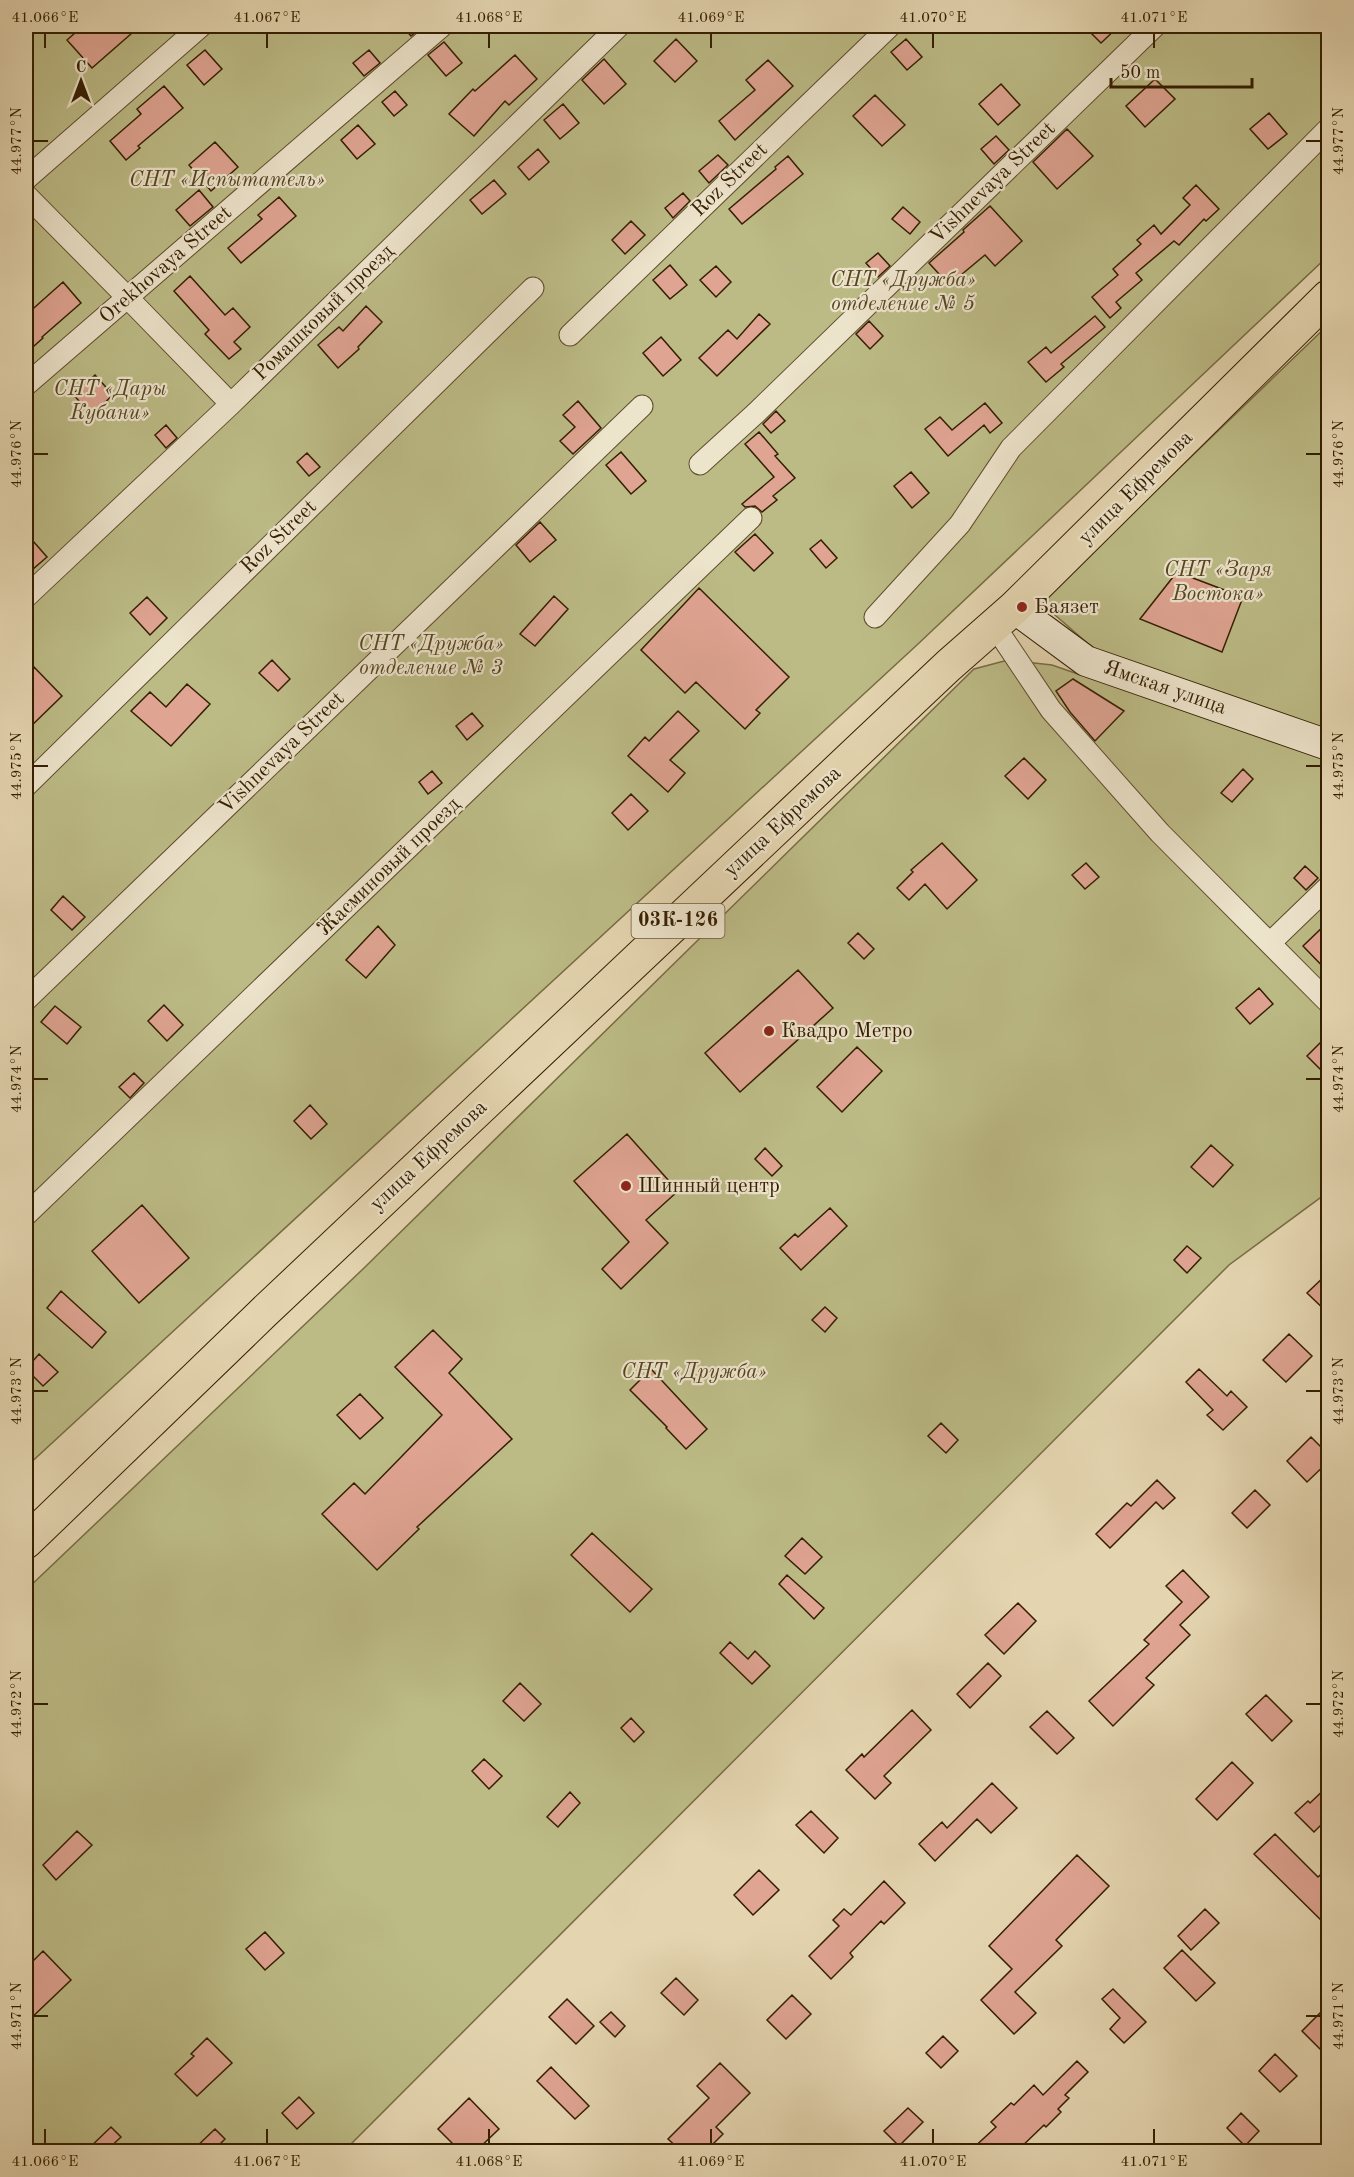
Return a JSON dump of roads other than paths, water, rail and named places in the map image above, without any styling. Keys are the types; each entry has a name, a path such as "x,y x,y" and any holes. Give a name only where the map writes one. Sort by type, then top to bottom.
{"main road":[{"name":"улица Ефремова","path":"26,1542 278,1299 939,674 1004,616 1329,297"}],"street":[{"path":"26,179 201,26"},
{"name":"Orekhovaya Street","path":"26,385 442,26"},
{"name":"Ромашковый проезд","path":"26,597 231,404 619,26"},
{"name":"Roz Street","path":"570,334 890,26"},
{"name":"Vishnevaya Street","path":"700,464 756,413 1155,26"},
{"path":"875,617 960,524 1011,448 1329,129"},
{"path":"26,195 231,404"},
{"name":"Roz Street","path":"26,786 533,288"},
{"name":"Vishnevaya Street","path":"26,1000 642,406"},
{"name":"Жасминовый проезд","path":"26,1215 751,518"},
{"path":"1004,616 1051,710 1160,833 1329,1002"},
{"name":"Ямская улица","path":"1004,616 1086,661 1329,745"},
{"path":"1270,943 1329,887"}],"place":[{"name":"Баязет","path":"1022,607"},
{"name":"Квадро Метро","path":"769,1031"},
{"name":"Шинный центр","path":"626,1186"}],"park label":[{"name":"СНТ «Испытатель»","path":"227,180"},
{"name":"СНТ «Дружба» отделение № 5","path":"903,292"},
{"name":"СНТ «Дары Кубани»","path":"110,401"},
{"name":"СНТ «Заря Востока»","path":"1218,582"},
{"name":"СНТ «Дружба» отделение № 3","path":"431,656"},
{"name":"СНТ «Дружба»","path":"694,1372"}]}
